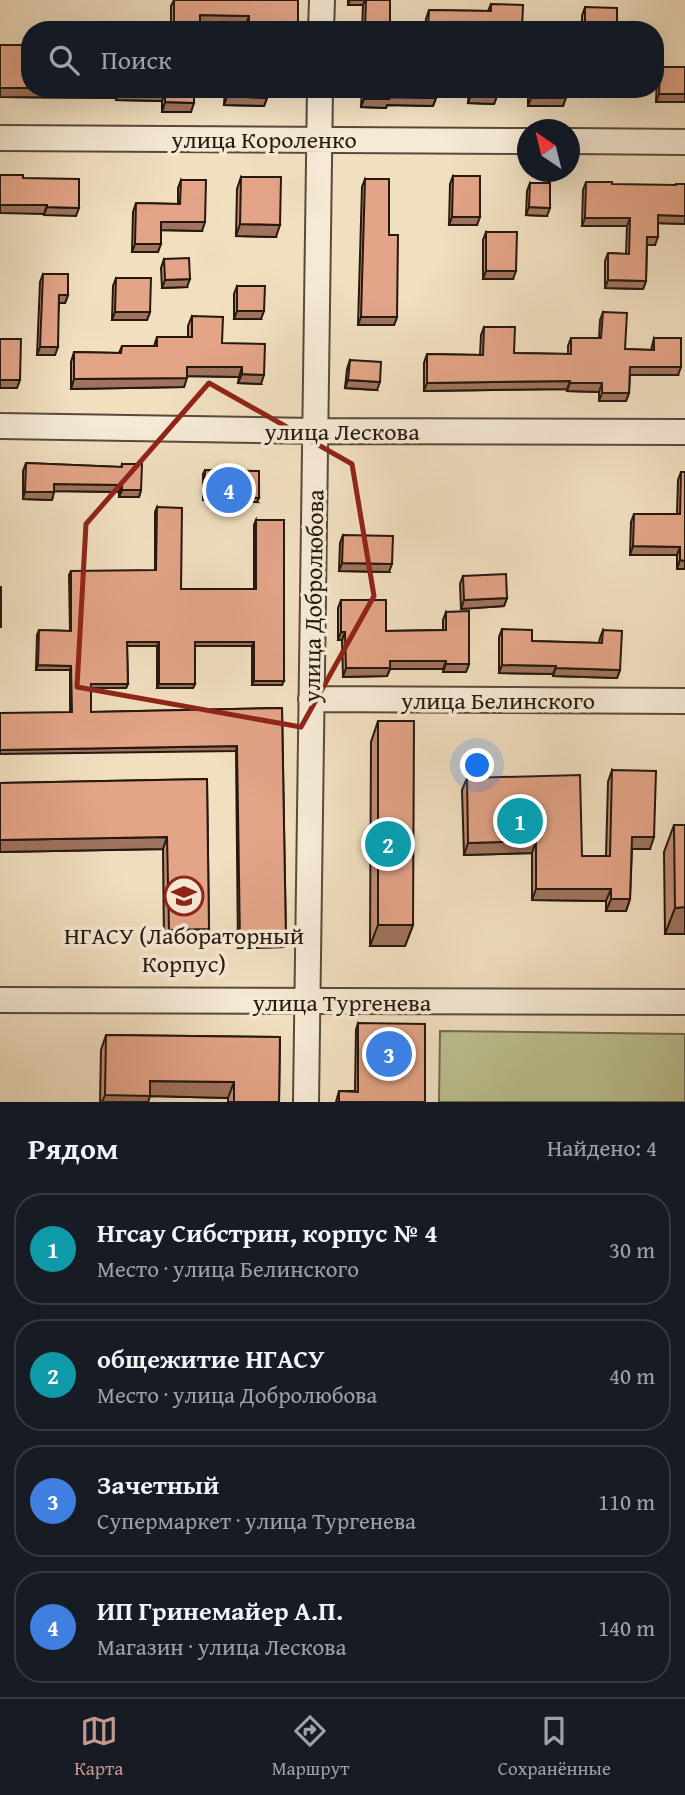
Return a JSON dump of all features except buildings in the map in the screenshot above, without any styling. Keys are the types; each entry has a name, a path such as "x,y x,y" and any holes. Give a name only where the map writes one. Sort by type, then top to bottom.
{"street":[{"path":"321,0 321,21"},
{"name":"улица Добролюбова","path":"306,1102 320,98"},
{"name":"улица Короленко","path":"0,138 517,141"},
{"path":"580,141 685,142"},
{"name":"улица Лескова","path":"0,426 315,432 685,432"},
{"name":"улица Белинского","path":"311,698 685,701"},
{"name":"улица Тургенева","path":"0,1000 685,1002"}],"highlighted area":[{"path":"209,383 352,464 374,596 301,727 77,687 86,524"}],"green space":[{"path":"440,1031 685,1034 685,1102 439,1102"}],"place":[{"name":"ИП Гринемайер А.П.","path":"229,490"},
{"name":"Нгсау Сибстрин, корпус № 4","path":"520,821"},
{"name":"общежитие НГАСУ","path":"388,844"},
{"name":"НГАСУ (Лабораторный Корпус)","path":"184,896"},
{"name":"Зачетный","path":"389,1054"}]}
